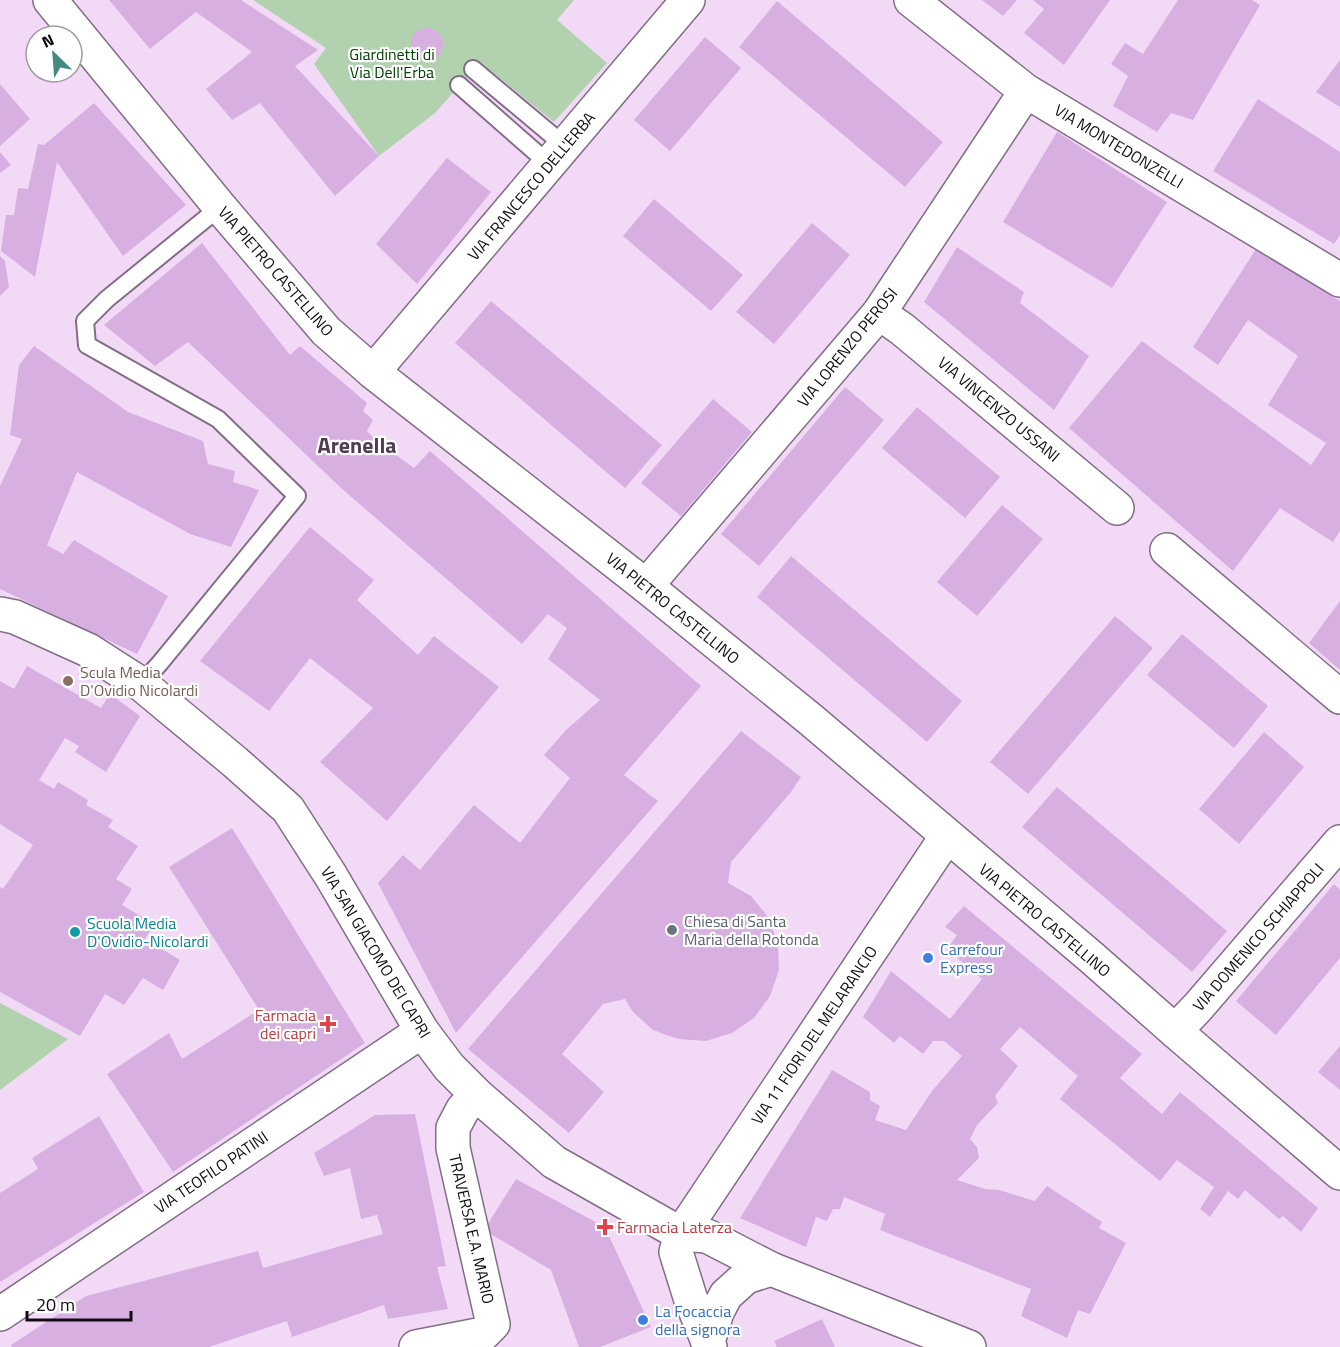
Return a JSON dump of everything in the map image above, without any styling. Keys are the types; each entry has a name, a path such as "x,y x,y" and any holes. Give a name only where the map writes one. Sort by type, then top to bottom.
{"street":[{"name":"VIA PIETRO CASTELLINO","path":"50,0 326,332 373,372 646,586 810,719 1091,957 1340,1173"},
{"name":"VIA FRANCESCO DELL'ERBA","path":"373,372 688,0"},
{"name":"VIA MONTEDONZELLI","path":"911,0 1026,90 1339,277"},
{"name":"VIA LORENZO PEROSI","path":"646,586 879,313 1026,90"},
{"name":"VIA VINCENZO USSANI","path":"879,313 902,329 1117,508"},
{"path":"1167,550 1340,697"},
{"name":"VIA SAN GIACOMO DEI CAPRI","path":"0,614 15,617 88,650 141,684 288,809 331,876 422,1031 449,1067 477,1095 554,1162 681,1234 707,1236 771,1269 969,1347"},
{"name":"VIA 11 FIORI DEL MELARANCIO","path":"681,1234 947,836"},
{"name":"VIA DOMENICO SCHIAPPOLI","path":"1175,1031 1340,842"},
{"name":"VIA TEOFILO PATINI","path":"0,1314 422,1031"},
{"name":"TRAVERSA E.A. MARIO","path":"416,1347 483,1334 493,1324 453,1148 453,1128 463,1109 477,1095"},
{"path":"681,1234 676,1252 690,1297 709,1344"},
{"path":"709,1344 717,1312 726,1295 746,1277 771,1269"}],"lane":[{"path":"473,69 557,155"},
{"path":"459,85 557,155"},
{"path":"141,684 297,496 218,418 87,345 86,321 107,299 220,207"}],"green space":[{"name":"Giardinetti di Via Dell'Erba","path":"253,0 574,0 557,20 607,63 554,122 480,62 435,113 379,156 314,64 326,48"},
{"path":"0,1003 68,1039 0,1090"}],"building":[{"path":"109,0 241,0 318,50 295,66 379,156 335,196 260,103 232,120 206,89 252,52 196,12 150,49"},
{"path":"982,0 1017,0 1003,16"},
{"path":"1033,0 1110,0 1064,65 1024,33 1044,9"},
{"path":"1178,0 1252,0 1260,5 1193,120 1171,113 1157,132 1113,106 1128,76 1111,64 1125,43 1143,54"},
{"path":"777,1 943,142 905,187 739,47"},
{"path":"427,28 439,32 443,44 439,56 427,60 415,56 411,44 415,32"},
{"path":"705,37 741,68 670,151 634,120"},
{"path":"1340,60 1340,107 1316,92"},
{"path":"0,84 30,119 0,146"},
{"path":"1258,99 1340,152 1340,235 1334,244 1213,171"},
{"path":"94,103 186,205 123,256 57,162 35,277 1,251 6,215 14,215 18,188 28,189 38,144 44,145"},
{"path":"1057,132 1167,202 1112,288 1003,222"},
{"path":"0,152 11,165 0,173"},
{"path":"447,158 491,192 417,284 376,244"},
{"path":"654,199 743,275 711,311 623,236"},
{"path":"812,223 850,255 774,344 736,312"},
{"path":"202,243 290,355 300,346 367,403 363,411 373,420 367,431 377,441 414,468 430,451 701,686 624,775 658,801 456,1033 378,883 403,855 420,870 474,805 520,843 570,778 544,755 565,731 600,700 548,659 567,628 548,614 522,644 341,488 188,342 155,366 104,325"},
{"path":"957,247 1024,292 1020,303 1089,356 1054,410 924,302"},
{"path":"1256,249 1340,301 1340,531 1333,542 1280,508 1233,571 1069,428 1142,341 1311,465 1326,443 1268,405 1298,356 1248,320 1218,365 1193,347"},
{"path":"0,256 5,261 9,287 0,296"},
{"path":"491,301 662,445 625,488 455,343"},
{"path":"34,346 128,412 203,441 208,464 235,471 233,482 259,490 231,547 190,534 77,472 47,545 63,554 74,540 168,596 137,654 0,589 0,486 22,439 10,435 19,365"},
{"path":"845,387 884,420 759,566 721,534"},
{"path":"713,399 752,432 681,516 641,483"},
{"path":"917,407 1000,477 965,518 882,448"},
{"path":"1002,505 1043,539 977,616 937,582"},
{"path":"310,527 374,580 357,600 418,655 434,636 499,687 387,821 320,762 373,708 310,658 269,711 200,661"},
{"path":"791,556 962,701 927,742 757,597"},
{"path":"1340,601 1340,670 1309,643"},
{"path":"1115,616 1153,648 1028,794 990,762"},
{"path":"1182,634 1268,706 1234,748 1147,675"},
{"path":"27,666 101,708 110,694 140,716 106,772 75,752 79,746 65,738 39,780 54,789 58,782 88,800 86,805 113,820 108,827 138,846 116,879 132,889 122,905 154,924 145,939 180,960 163,990 143,978 124,1005 105,994 80,1036 0,992 0,887 3,889 33,845 0,824 0,681 14,689"},
{"name":"Chiesa di Santa Maria della Rotonda","path":"741,731 801,777 791,792 731,862 728,883 751,896 768,917 778,943 779,970 770,996 754,1018 732,1033 706,1041 678,1039 653,1030 633,1012 625,999 603,1004 562,1054 604,1092 569,1133 468,1049"},
{"path":"1264,732 1304,767 1239,844 1199,809"},
{"path":"1057,787 1227,931 1192,972 1022,827"},
{"path":"232,828 365,1043 173,1172 107,1074 169,1033 182,1059 259,1010 169,867"},
{"path":"1334,884 1340,890 1340,958 1276,1035 1236,1001"},
{"path":"964,906 1142,1054 1120,1078 1162,1114 1180,1092 1318,1208 1301,1232 1283,1216 1279,1219 1245,1190 1238,1199 1228,1191 1210,1217 1200,1209 1214,1187 1177,1160 1160,1181 1060,1099 1078,1076 1020,1027 1000,1049 1018,1066 995,1096 998,1103 977,1125 970,1139 977,1147 979,1158 957,1180 1035,1201 1047,1186 1102,1222 1099,1228 1126,1243 1090,1314 1078,1310 1067,1338 1021,1316 1031,1289 880,1230 885,1214 844,1197 840,1209 833,1209 827,1221 816,1217 806,1247 740,1218 832,1070 870,1092 870,1100 880,1106 875,1120 906,1130 932,1091 962,1056 944,1041 933,1041 923,1054 900,1036 894,1043 863,1017 891,971 950,1019 982,979 947,949 957,935 945,927"},
{"path":"1340,1046 1340,1090 1318,1072"},
{"path":"415,1114 446,1266 437,1267 448,1309 388,1319 384,1305 292,1337 287,1321 209,1347 12,1347 11,1345 86,1296 258,1251 263,1268 383,1234 377,1215 361,1219 350,1168 324,1176 314,1153 375,1115"},
{"path":"99,1116 144,1192 0,1282 0,1193 38,1169 32,1158"},
{"path":"516,1179 605,1227 651,1327 600,1347 579,1347 551,1270 484,1230"},
{"path":"822,1319 835,1347 777,1347 774,1341"}],"place":[{"name":"Scula Media D'Ovidio Nicolardi","path":"68,681"},
{"name":"Chiesa di Santa Maria della Rotonda","path":"672,930"},
{"name":"Scuola Media D'Ovidio-Nicolardi","path":"75,932"},
{"name":"Carrefour Express","path":"928,958"},
{"name":"Farmacia dei capri","path":"328,1024"},
{"name":"Farmacia Laterza","path":"605,1227"},
{"name":"La Focaccia della signora","path":"643,1320"}],"district":[{"name":"Arenella","path":"357,445"}]}
